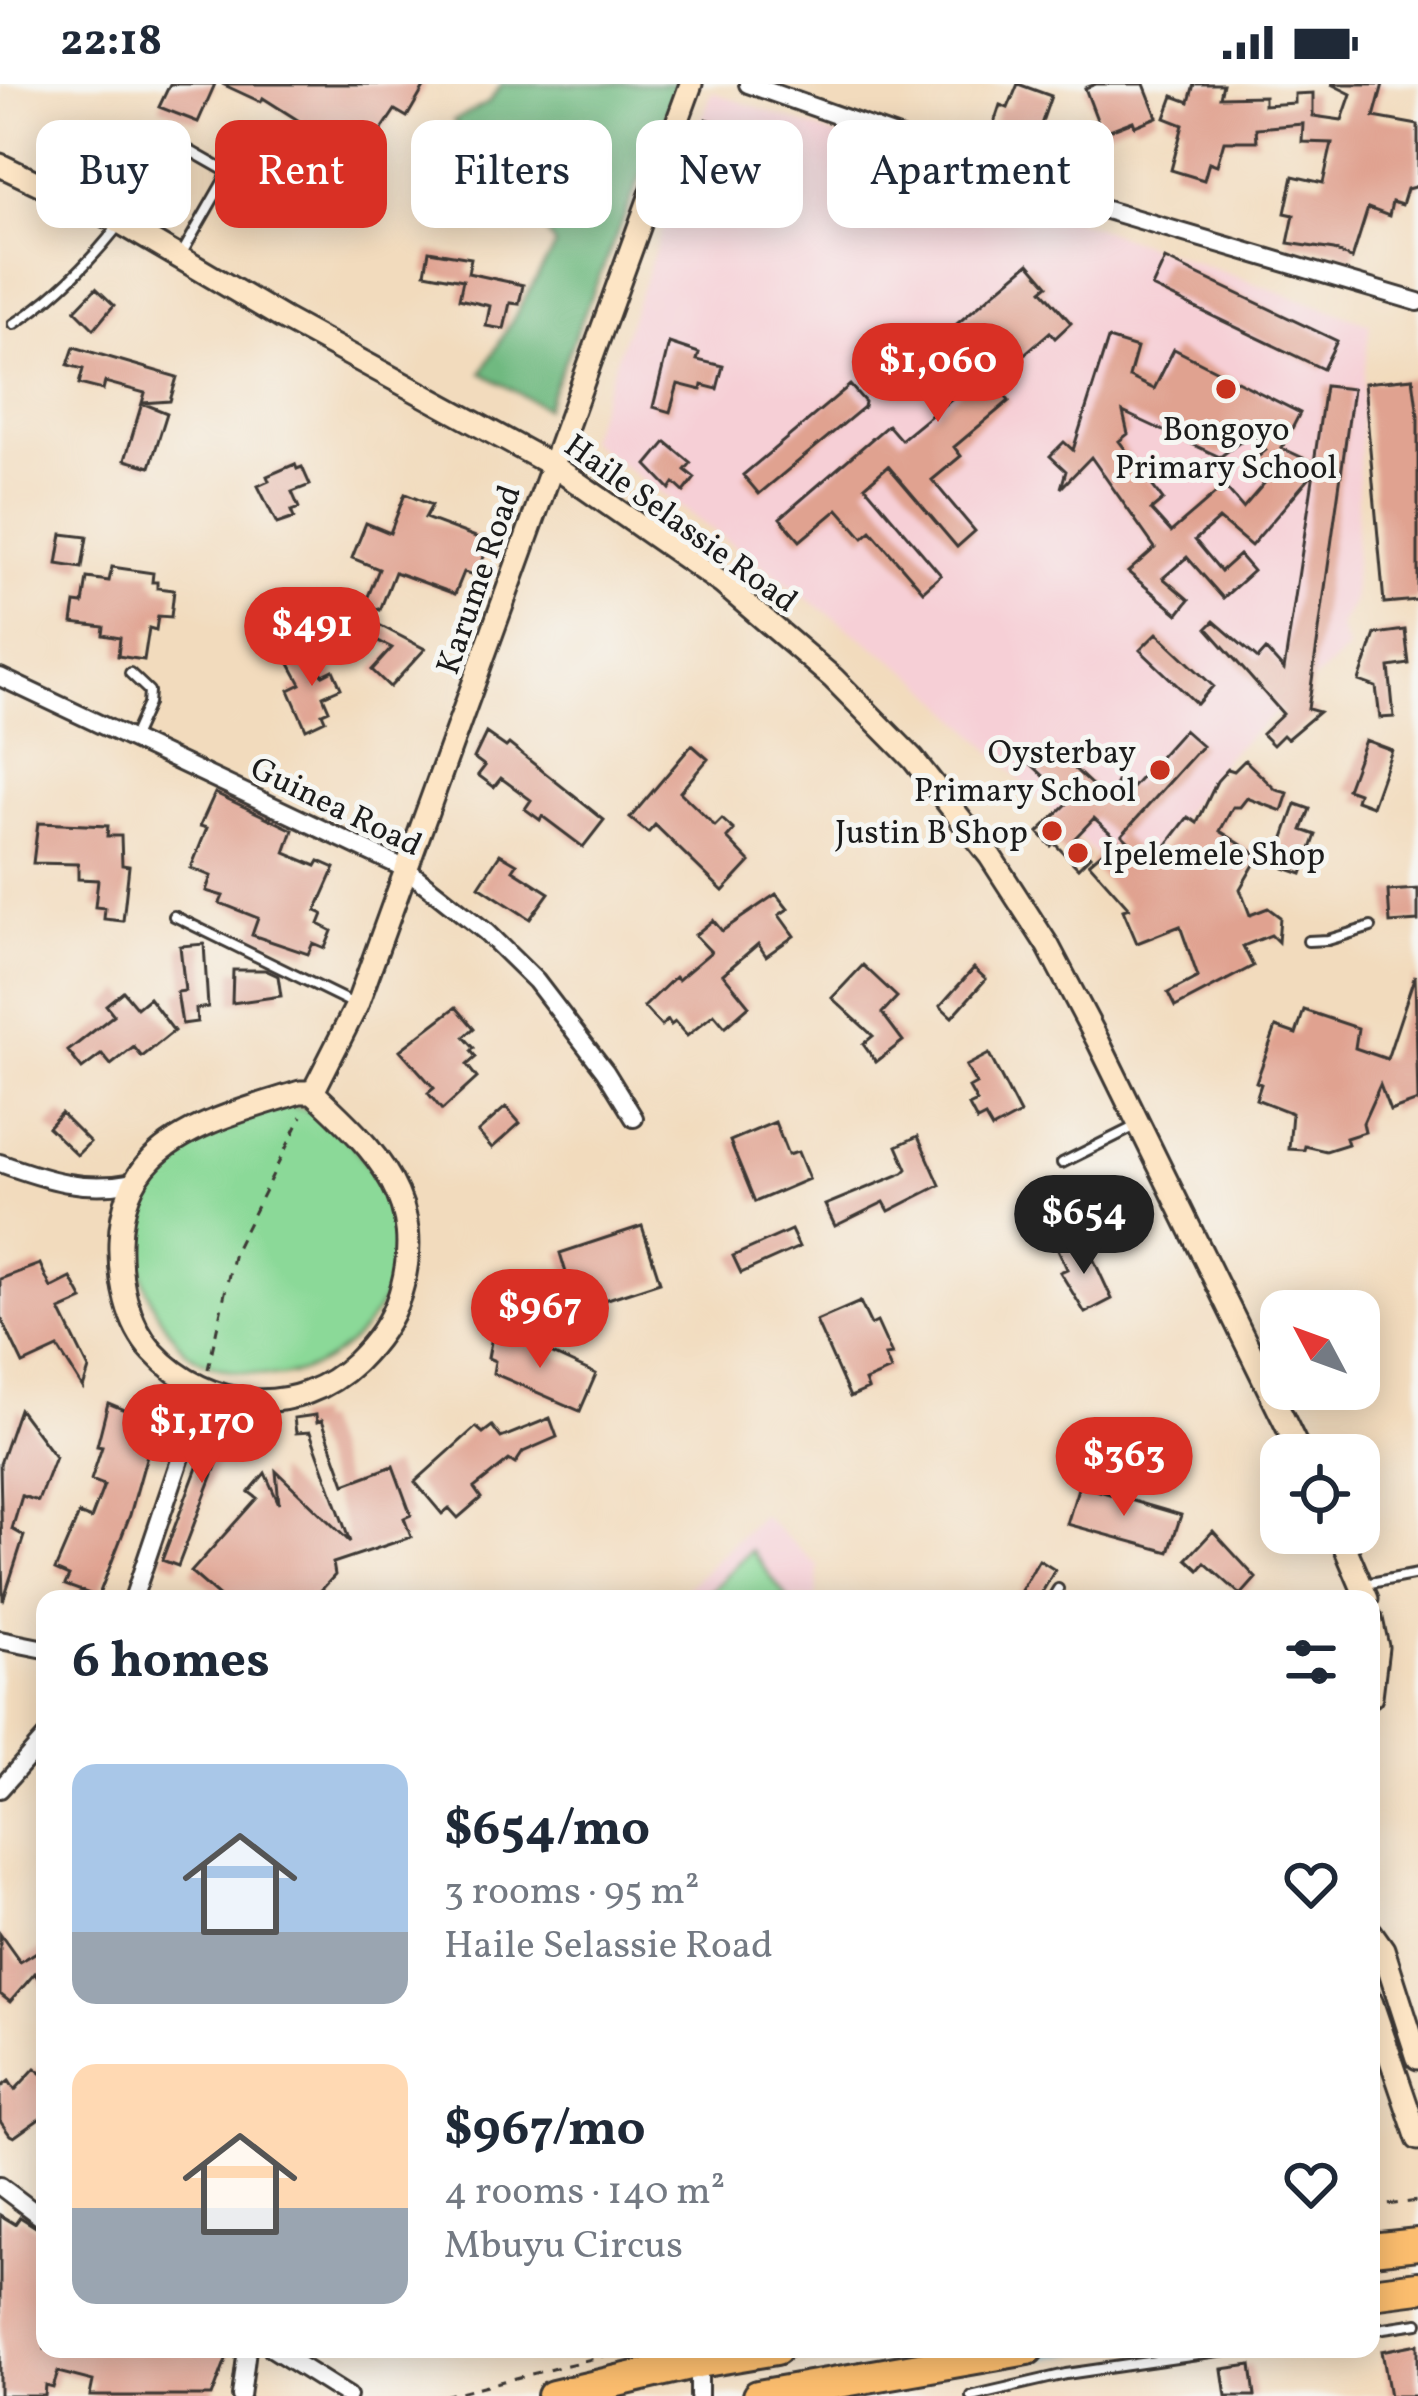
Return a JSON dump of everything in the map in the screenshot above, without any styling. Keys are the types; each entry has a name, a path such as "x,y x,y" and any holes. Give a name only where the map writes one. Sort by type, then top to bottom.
{"highway":[{"path":"1380,2247 1418,2244"},
{"path":"1380,2292 1418,2287"},
{"path":"554,2396 718,2358"},
{"path":"758,2396 976,2358"}],"street":[{"name":"Karume Road","path":"313,1092 357,1006 692,84"},
{"path":"748,84 1102,209 1418,302"},
{"name":"Haile Selassie Road","path":"0,165 36,182"},
{"name":"Haile Selassie Road","path":"130,228 284,319 552,465 723,584 833,678 913,759 990,856 1048,946 1291,1434"},
{"name":"Guinea Road","path":"0,677 406,869 486,932 536,981 595,1057 634,1118"},
{"path":"313,1092 389,1176 409,1218 409,1263 378,1341 340,1377 299,1399 250,1402 204,1389 152,1352 135,1324 119,1280 120,1234 134,1182 154,1156 230,1113 313,1092"},
{"path":"0,1162 61,1185 106,1187 134,1182"},
{"path":"136,1590 204,1389"},
{"path":"1348,1554 1364,1590"},
{"path":"0,1640 36,1647"},
{"path":"0,1789 36,1748"},
{"path":"1380,1945 1418,2057"},
{"path":"1380,2027 1418,2139"},
{"path":"0,2186 36,2213"},
{"path":"241,2396 246,2358"},
{"path":"287,2358 348,2396"},
{"path":"699,2396 700,2362"}],"lane":[{"path":"180,257 215,196"},
{"path":"14,324 95,256 117,228"},
{"path":"130,673 149,691 132,738"},
{"path":"174,916 357,1006"},
{"path":"1308,941 1371,927"},
{"path":"1062,1163 1139,1125"},
{"path":"1371,1590 1418,1574"},
{"path":"1380,2329 1418,2324"},
{"path":"971,2396 1066,2374 1177,2358"}],"path":[{"path":"204,1389 234,1252 313,1092"},
{"path":"1380,2206 1418,2201"},
{"path":"444,2396 595,2358"}],"shaded area":[{"path":"712,92 791,120 702,120"},
{"path":"803,124 827,133 827,228 1098,228 1370,324 1353,603 1339,627 1348,650 1228,755 1127,887 922,681 587,440 663,228 803,228"},
{"path":"762,1515 818,1566 817,1590 685,1590"}],"green space":[{"path":"502,84 679,84 664,120 636,120 636,188 545,408 482,373 555,246 544,228 612,228 612,120 455,120 488,103"},
{"path":"285,1105 312,1111 344,1134 387,1199 398,1243 389,1288 363,1329 326,1360 304,1370 269,1376 228,1370 187,1352 146,1288 136,1231 142,1202 155,1178 174,1158 226,1127"},
{"path":"751,1550 781,1590 713,1590"}],"building":[{"path":"170,84 215,84 198,122 159,107"},
{"path":"222,84 426,84 407,117 395,110 387,122 298,120 263,98 261,102"},
{"path":"1018,84 1051,96 1043,120 995,120 1000,105 1008,108"},
{"path":"1144,84 1157,117 1114,128 1114,120 1097,120 1085,88"},
{"path":"1194,84 1223,84 1220,97 1264,96 1264,105 1295,103 1295,94 1313,93 1313,116 1342,120 1351,94 1331,84 1383,84 1374,117 1418,125 1418,186 1407,189 1402,205 1392,202 1389,216 1368,208 1352,259 1334,250 1288,243 1294,215 1285,213 1293,176 1323,183 1332,143 1302,142 1303,124 1256,128 1257,141 1224,141 1217,165 1209,162 1204,180 1171,170 1183,125 1165,118 1173,96 1189,102"},
{"path":"429,251 471,258 468,273 523,285 519,304 510,303 504,329 486,326 490,306 459,299 463,280 425,273"},
{"path":"1165,259 1337,341 1323,369 1152,287"},
{"path":"1029,263 1048,285 1042,290 1071,323 1055,338 1050,332 993,381 1009,401 954,447 961,456 932,480 975,531 957,547 888,466 865,486 941,575 923,591 871,531 863,538 838,509 800,541 780,518 888,425 901,440 962,390 926,350"},
{"path":"96,288 114,305 94,329 75,310"},
{"path":"1108,339 1137,348 1129,377 1154,389 1174,349 1300,413 1282,448 1314,463 1325,386 1353,389 1308,709 1319,712 1287,739 1283,735 1273,745 1262,734 1283,714 1207,628 1214,621 1258,659 1266,650 1284,670 1314,472 1251,546 1219,519 1195,540 1221,571 1239,555 1253,571 1223,598 1187,557 1163,578 1189,600 1178,614 1128,572 1155,548 1091,457 1061,488 1066,471 1050,456 1064,442 1073,450","holes":["1123,412 1220,457 1252,433 1266,450 1245,468 1268,479 1243,508 1224,486 1171,532 1151,510 1163,500 1119,441 1128,434"]},
{"path":"669,343 699,353 697,360 723,366 717,389 678,384 670,412 653,407"},
{"path":"74,347 177,377 170,401 142,403 145,393 105,382 103,390 79,384 83,369 68,365"},
{"path":"1413,378 1418,416 1418,600 1384,603 1364,383"},
{"path":"850,385 864,407 759,494 743,475"},
{"path":"142,403 167,413 150,467 125,460"},
{"path":"666,442 691,463 685,470 695,478 684,492 674,483 670,489 647,465"},
{"path":"295,464 297,469 302,467 310,485 292,492 299,508 291,511 294,518 277,524 258,486 269,481 267,476"},
{"path":"405,494 432,505 425,518 489,542 477,576 464,572 455,594 395,572 380,610 365,604 379,569 352,558 366,523 390,533"},
{"path":"62,534 87,537 82,568 57,564"},
{"path":"112,567 153,573 157,588 174,590 171,617 158,616 156,630 149,628 144,660 118,656 120,638 103,635 104,627 72,623 75,603 83,604 87,578 109,581"},
{"path":"358,614 425,649 390,687 372,670 392,648 351,627"},
{"path":"1405,630 1409,664 1389,667 1394,717 1380,718 1376,687 1359,681 1375,634"},
{"path":"1157,633 1213,686 1197,704 1140,650"},
{"path":"310,651 323,675 333,670 341,688 323,696 329,710 322,713 325,720 306,729 289,690 301,684 289,662"},
{"path":"1184,730 1202,746 1122,835 1152,864 1188,817 1197,823 1217,781 1245,760 1276,790 1288,793 1282,811 1247,798 1240,807 1233,807 1220,831 1259,856 1240,889 1250,915 1268,908 1280,917 1278,942 1271,935 1243,946 1253,966 1175,1007 1168,993 1198,977 1180,926 1137,943 1123,910 1129,908 1089,863 1117,839 1094,818 1074,839 1090,856 1078,868 1054,843 1051,846 1038,832 1070,801 1031,764 1049,745 1108,800 1117,782 1132,788"},
{"path":"486,733 506,747 509,744 604,820 583,847 525,809 531,800 501,778 494,787 478,775 485,766 474,758"},
{"path":"1365,740 1392,750 1372,806 1356,800 1358,793 1347,789"},
{"path":"692,745 708,759 680,792 715,826 722,819 734,830 727,838 750,862 723,891 655,825 648,833 630,818"},
{"path":"215,793 293,830 285,853 335,868 316,911 323,914 319,924 332,931 325,948 313,943 308,954 252,935 258,918 220,903 223,896 206,891 211,876 191,868 207,828 200,826"},
{"path":"1296,804 1310,809 1302,830 1316,835 1302,874 1285,868 1288,861 1277,857"},
{"path":"38,823 108,826 107,836 121,836 122,865 129,866 123,921 104,919 105,908 95,907 98,880 78,879 78,864 33,863"},
{"path":"500,854 517,864 513,870 549,893 530,919 479,886"},
{"path":"1418,889 1418,921 1390,923 1388,891"},
{"path":"776,894 788,909 779,915 794,936 766,956 758,944 723,974 749,1006 725,1027 714,1014 687,1036 675,1022 671,1025 668,1020 661,1026 644,1007 711,952 695,935 713,920 722,931"},
{"path":"204,944 208,1007 196,1009 197,1022 182,1024 177,992 185,991 180,946"},
{"path":"863,965 897,997 882,1013 903,1041 876,1062 863,1044 873,1036 832,998"},
{"path":"974,968 986,979 952,1017 940,1006"},
{"path":"233,970 265,970 278,976 281,996 232,1003"},
{"path":"1415,975 1418,1101 1390,1111 1380,1085 1363,1123 1365,1132 1346,1138 1348,1144 1326,1151 1305,1146 1304,1150 1289,1149 1292,1113 1256,1099 1261,1084 1256,1082 1276,1027 1296,1034 1304,1010 1358,1028 1355,1048 1387,1059"},
{"path":"123,991 137,1008 149,998 174,1031 142,1057 134,1047 111,1065 102,1054 82,1069 68,1051 114,1015 106,1005"},
{"path":"456,1007 474,1028 464,1037 474,1048 476,1057 467,1065 477,1078 442,1110 428,1093 434,1088 400,1050"},
{"path":"989,1054 1020,1114 992,1129 985,1117 977,1121 969,1106 977,1102 969,1088 976,1084 966,1066"},
{"path":"506,1107 520,1123 492,1148 478,1132"},
{"path":"61,1113 90,1142 77,1155 48,1127"},
{"path":"775,1122 788,1155 798,1152 809,1179 755,1202 730,1141"},
{"path":"918,1136 940,1185 889,1211 884,1202 835,1226 825,1205 903,1173 907,1169 897,1146"},
{"path":"642,1226 660,1282 577,1309 560,1253"},
{"path":"791,1230 799,1247 741,1273 733,1256"},
{"path":"1080,1239 1112,1299 1085,1313 1060,1272 1067,1269 1058,1249"},
{"path":"40,1264 51,1288 71,1278 83,1300 60,1310 89,1369 83,1388 58,1348 23,1364 0,1316 0,1279"},
{"path":"860,1302 871,1325 877,1322 892,1355 885,1356 891,1370 865,1381 868,1389 850,1397 816,1321"},
{"path":"493,1331 596,1374 580,1411 493,1373 495,1361 488,1358"},
{"path":"108,1403 156,1423 130,1515 101,1590 79,1590 65,1585 69,1576 55,1570 79,1514 91,1519 104,1485 91,1480 102,1447 97,1446"},
{"path":"19,1409 55,1457 38,1501 22,1496 12,1529 24,1536 3,1601 0,1464"},
{"path":"316,1415 317,1422 322,1420 345,1484 393,1466 411,1515 404,1518 411,1537 333,1563 335,1575 321,1590 212,1590 191,1572 257,1498 249,1492 265,1473 279,1504 276,1471 350,1542 310,1432 296,1433 294,1418"},
{"path":"239,1417 249,1438 223,1448 178,1566 162,1560 207,1432"},
{"path":"550,1418 557,1437 523,1452 515,1464 509,1460 474,1488 481,1498 458,1518 449,1508 442,1514 415,1482 476,1427 483,1433 492,1426 501,1438"},
{"path":"1079,1485 1181,1515 1169,1552 1067,1524"},
{"path":"1213,1531 1256,1578 1245,1590 1235,1590 1205,1563 1199,1570 1187,1559"},
{"path":"1039,1560 1055,1570 1043,1590 1021,1590"},
{"path":"0,1934 20,1962 36,1952 36,1975 10,2002 0,1994"},
{"path":"36,2069 36,2121 14,2137 0,2121 0,2088 9,2081 15,2090"},
{"path":"0,2215 15,2224 20,2217 36,2227 36,2358 227,2358 212,2396 90,2396 93,2381 58,2372 53,2388 46,2386 45,2396 0,2396"},
{"path":"1418,2344 1418,2396 1390,2396 1382,2351"},
{"path":"1251,2365 1255,2396 1226,2396 1222,2369"}],"place":[{"name":"Bongoyo Primary School","path":"1226,389"},
{"name":"Oysterbay Primary School","path":"1160,770"},
{"name":"Justin B Shop","path":"1052,831"},
{"name":"Ipelemele Shop","path":"1078,853"}]}
